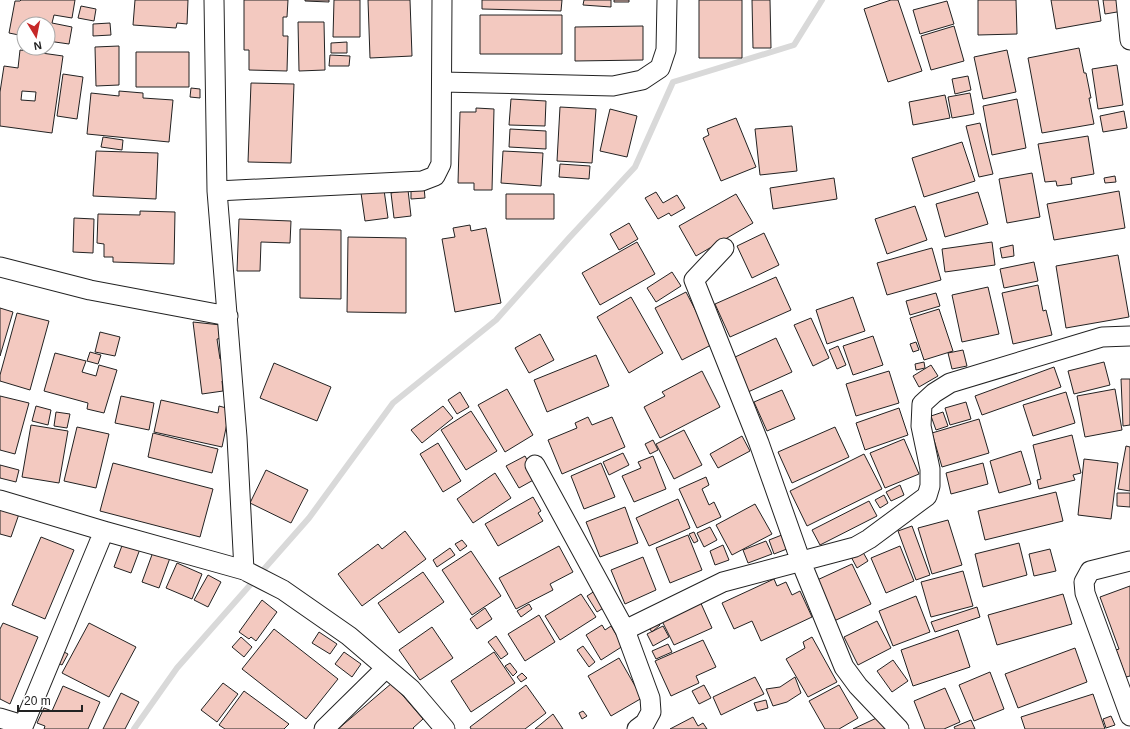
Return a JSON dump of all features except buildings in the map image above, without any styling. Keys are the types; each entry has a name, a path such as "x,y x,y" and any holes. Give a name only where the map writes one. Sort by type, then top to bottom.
{"street":[{"path":"214,0 217,192 237,437 244,570"},
{"path":"217,192 422,181 435,176 441,164 442,0"},
{"path":"442,82 613,86 642,80 660,68 666,50 667,0"},
{"path":"1126,0 1130,40"},
{"path":"724,248 694,280 759,443 801,562 844,667 858,686 899,729"},
{"path":"0,267 90,290 228,316"},
{"path":"625,630 723,582 855,547 869,539 927,496 930,486 930,469 921,426 922,404 934,393 950,383 1102,336 1130,336"},
{"path":"535,465 625,630 650,698 652,712 645,723 637,729"},
{"path":"0,500 244,570 283,590 349,636 411,689 445,729"},
{"path":"0,718 23,727 104,531"},
{"path":"1130,560 1090,571 1084,582 1085,593 1130,716"},
{"path":"324,729 386,668"}],"waterway":[{"path":"134,729 177,668 309,518 393,403 496,320 635,167 673,82 794,45 822,0"}]}
